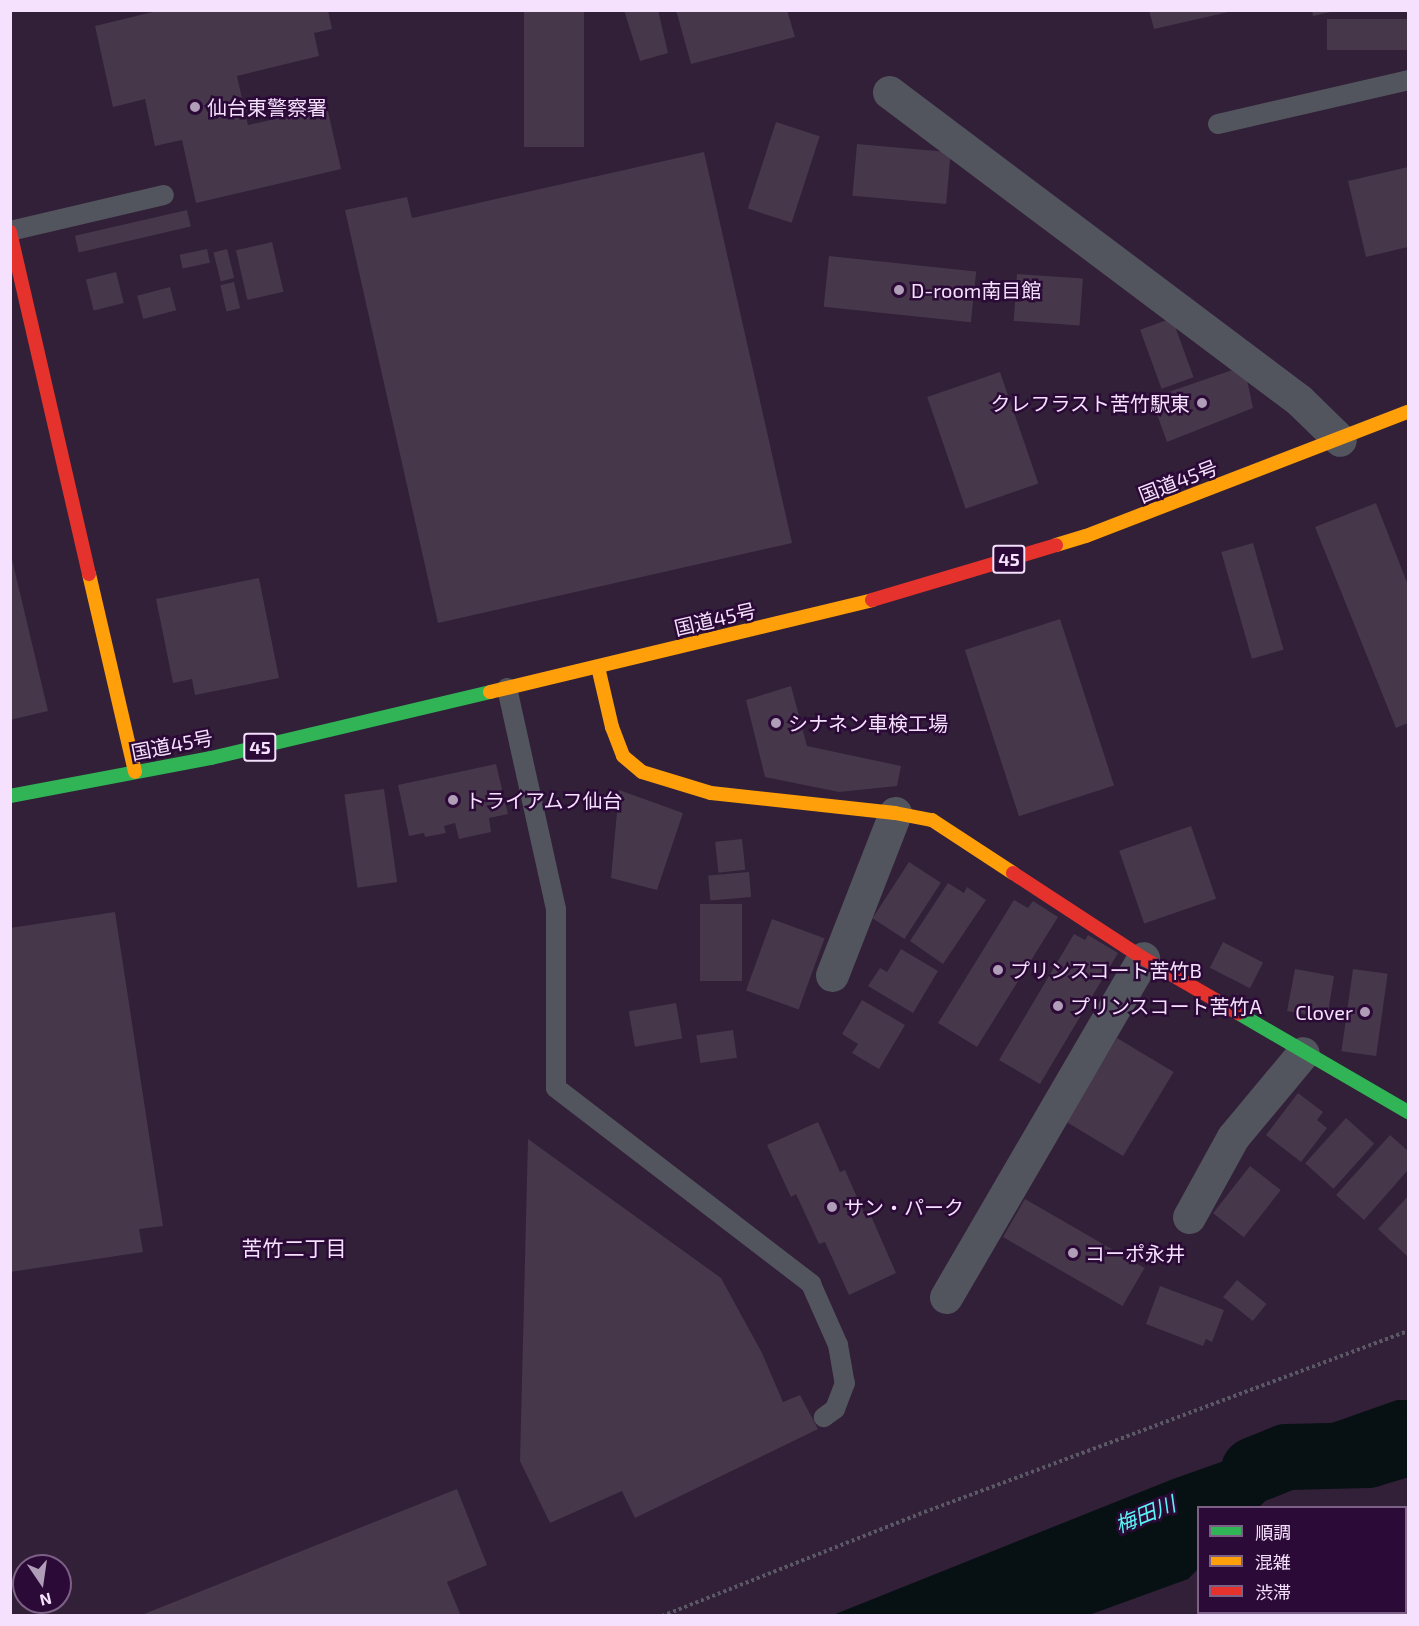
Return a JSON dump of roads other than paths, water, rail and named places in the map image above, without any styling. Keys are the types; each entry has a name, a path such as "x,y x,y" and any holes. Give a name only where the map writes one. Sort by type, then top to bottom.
{"main road":[{"path":"10,232 13,253 135,772"},
{"name":"国道45号","path":"10,796 211,758 851,606 1075,540 1408,412"},
{"path":"598,667 612,727 623,756 642,772 711,793 895,813 932,820 1143,958 1408,1112"}],"street":[{"path":"889,92 1299,400 1340,440"},
{"path":"832,975 895,813"},
{"path":"946,1297 1143,958"},
{"path":"1189,1216 1233,1137 1304,1053"}],"lane":[{"path":"1218,124 1408,80"},
{"path":"10,232 164,195"},
{"path":"507,688 556,909 556,1088 811,1284 838,1345 844,1383 835,1409 824,1417"}],"water":[{"path":"1397,1400 1408,1400 1408,1428 1401,1427 1280,1487 1260,1506 1197,1506 1197,1570 1188,1579 1089,1615 833,1615 1173,1479"}],"waterway":[{"name":"梅田川","path":"1254,1470 1287,1457 1368,1455 1408,1443"}],"place":[{"name":"仙台東警察署","path":"195,107"},
{"name":"D-room南目館","path":"899,290"},
{"name":"クレフラスト苦竹駅東","path":"1202,403"},
{"name":"シナネン車検工場","path":"776,723"},
{"name":"トライアムフ仙台","path":"453,800"},
{"name":"プリンスコート苦竹B","path":"998,970"},
{"name":"プリンスコート苦竹A","path":"1058,1006"},
{"name":"Clover","path":"1365,1012"},
{"name":"サン・パーク","path":"832,1207"},
{"name":"コーポ永井","path":"1073,1253"}],"district":[{"name":"苦竹二丁目","path":"294,1248"}]}
